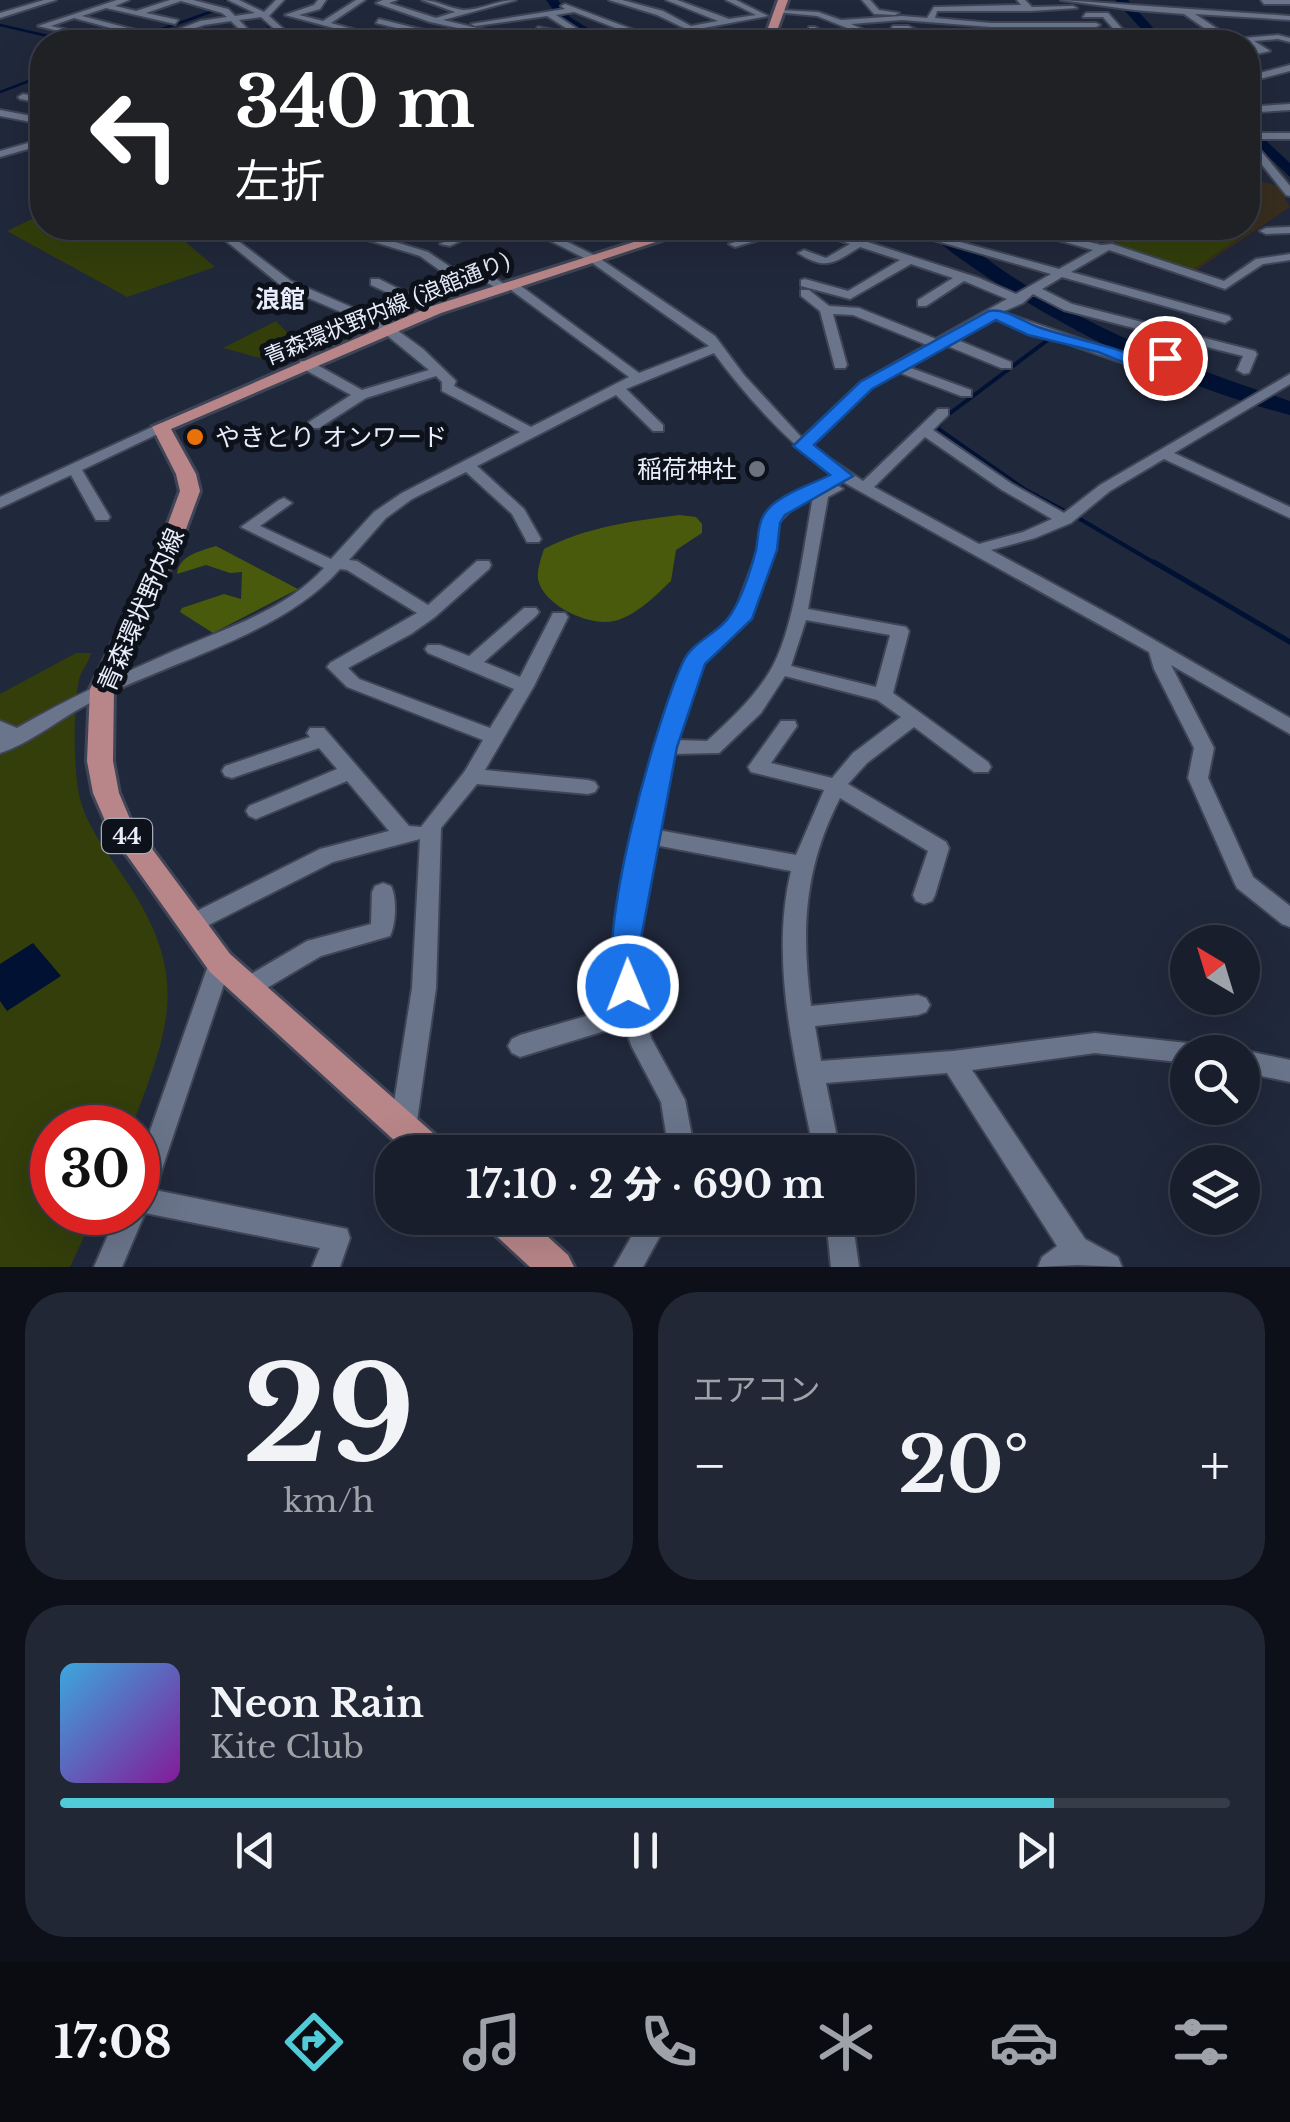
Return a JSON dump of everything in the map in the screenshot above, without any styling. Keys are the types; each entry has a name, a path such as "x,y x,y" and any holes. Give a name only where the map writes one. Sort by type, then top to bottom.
{"main road":[{"name":"青森環状野内線 (浪館通り)","path":"161,428 435,310 647,240"},
{"name":"青森環状野内線","path":"161,428 190,483 188,502 102,689 100,761 106,794 118,823 220,963 411,1135"},
{"path":"521,1235 556,1267"}],"street":[{"path":"18,0 34,6"},
{"path":"0,16 52,0"},
{"path":"60,30 42,26 126,0"},
{"path":"136,13 181,0 220,8 241,28"},
{"path":"269,17 280,0"},
{"path":"288,16 318,7 322,0"},
{"path":"326,23 360,0"},
{"path":"393,0 380,3 477,30"},
{"path":"426,0 475,16"},
{"path":"482,0 525,17"},
{"path":"433,20 512,0"},
{"path":"561,0 568,11"},
{"path":"613,0 694,30"},
{"path":"670,0 728,22"},
{"path":"730,0 764,16"},
{"path":"690,28 764,16 800,0"},
{"path":"824,0 839,18 858,30 910,30"},
{"path":"866,0 877,12 912,14"},
{"path":"1158,0 1169,10"},
{"path":"1188,0 1203,12"},
{"path":"1226,0 1244,15"},
{"path":"238,1 254,6 281,30"},
{"path":"1263,1 1285,17"},
{"path":"1263,1 1290,2"},
{"path":"984,16 1069,4 1285,17"},
{"path":"106,6 175,22"},
{"path":"598,19 636,7"},
{"path":"780,7 839,18 1096,26"},
{"path":"901,8 1030,8 1105,15 1117,30"},
{"path":"930,20 934,9"},
{"path":"363,19 405,11"},
{"path":"446,30 568,11 627,30"},
{"path":"1187,12 1213,30"},
{"path":"550,13 575,30"},
{"path":"1158,14 1175,30"},
{"path":"74,16 125,30"},
{"path":"182,30 203,22 288,16 349,30"},
{"path":"380,22 414,30"},
{"path":"1134,25 1141,30"},
{"path":"1051,26 1054,30"},
{"path":"1209,27 1226,28"},
{"path":"231,30 241,28"},
{"path":"1242,28 1290,28"},
{"path":"1260,38 1278,36 1290,40"},
{"path":"1284,70 1290,76"},
{"path":"23,97 30,98"},
{"path":"1260,109 1290,106"},
{"path":"0,112 30,119"},
{"path":"1260,137 1289,137"},
{"path":"0,154 30,147"},
{"path":"1260,147 1284,175 1290,193"},
{"path":"1266,231 1290,230"},
{"path":"231,240 288,284 387,329 438,371 449,382 447,388 532,434"},
{"path":"380,240 424,254 449,271 482,275 505,285 638,378"},
{"path":"446,244 455,240"},
{"path":"555,240 592,258 718,347 739,378 802,446 854,482 1290,727"},
{"path":"735,244 750,240"},
{"path":"846,240 1068,307 1250,354 1244,370"},
{"path":"949,240 1225,318"},
{"path":"1067,240 1103,249"},
{"path":"804,254 827,262 857,244"},
{"path":"802,446 856,394 1108,246 1225,285 1260,261 1290,257"},
{"path":"840,365 826,310 805,288 850,295 908,260"},
{"path":"922,304 962,277"},
{"path":"375,282 435,310"},
{"path":"1163,331 1192,308"},
{"path":"826,310 856,311 1006,365"},
{"path":"995,314 1034,332 1104,348 1147,367 1158,362 1184,337"},
{"path":"0,746 10,732 270,615 340,564 380,514 638,378 718,347"},
{"path":"305,364 361,395"},
{"path":"898,368 966,393"},
{"path":"314,425 361,395 438,371"},
{"path":"978,549 1064,520 1106,488 1290,378"},
{"path":"618,389 658,428"},
{"path":"664,747 712,748 754,708 782,670 799,613 821,495 854,482 943,412"},
{"path":"0,503 161,428"},
{"path":"924,430 1007,487 1064,520"},
{"path":"1165,454 1290,513"},
{"path":"469,466 518,512 533,539"},
{"path":"74,468 102,517"},
{"path":"679,1135 672,1100 640,1040 626,944 664,747 695,660 741,619 766,550 769,523 790,502 854,482"},
{"path":"284,504 249,528 328,564 351,565 429,613"},
{"path":"420,640 429,613 483,565"},
{"path":"471,664 530,612"},
{"path":"799,613 900,631 883,696"},
{"path":"190,925 327,855 432,826 472,776 525,686 558,616"},
{"path":"494,738 353,683 336,667 420,640 525,686"},
{"path":"1157,649 1163,669 1204,748 1198,778 1245,882 1290,918"},
{"path":"782,670 883,696 981,767"},
{"path":"824,1135 804,1017 794,917 804,865 836,786 872,748 914,718"},
{"path":"788,726 758,767 836,786 939,848 924,895"},
{"path":"232,771 320,736 404,835"},
{"path":"256,811 350,772"},
{"path":"472,776 588,787"},
{"path":"403,1128 424,988 432,826"},
{"path":"645,835 804,865"},
{"path":"248,988 315,948 382,930 383,892"},
{"path":"160,1136 220,963"},
{"path":"804,1017 918,1005"},
{"path":"520,1046 633,1012"},
{"path":"812,1073 953,1062 1095,1043 1170,1050"},
{"path":"953,1062 1074,1250 1108,1267"},
{"path":"1260,1065 1290,1072"},
{"path":"160,1204 337,1238 326,1267"},
{"path":"108,1267 122,1235"},
{"path":"628,1267 647,1235"},
{"path":"841,1235 845,1267"},
{"path":"1052,1267 1074,1250"}],"shaded area":[{"path":"1260,181 1278,186 1290,207 1260,227"},
{"path":"1095,240 1241,240 1194,272"}],"green space":[{"path":"30,220 30,240 183,240 215,267 127,297 7,231"},
{"path":"1123,240 1236,240 1193,269 1116,244"},
{"path":"276,321 303,349 288,356 292,360 282,364 223,348"},
{"path":"679,515 696,517 702,524 702,533 676,550 671,581 630,615 614,621 593,621 558,606 542,589 538,575 544,549 593,530"},
{"path":"216,546 298,589 213,633 180,612 224,594 241,599 242,572 230,573 206,565 177,574 186,558"},
{"path":"76,653 91,653 80,676 76,707 78,791 96,836 150,921 167,980 163,1034 140,1105 30,1105 30,1235 85,1235 70,1267 0,1267 0,694"}],"water":[{"path":"33,943 61,976 7,1011 0,1001 0,964"}],"waterway":[{"path":"226,0 245,6"},
{"path":"552,0 566,20 583,30"},
{"path":"1121,0 1149,30"},
{"path":"159,30 216,10"},
{"path":"262,17 271,30"},
{"path":"0,25 30,32"},
{"path":"0,92 30,81"},
{"path":"1260,141 1290,172"},
{"path":"949,240 1015,287 1103,335 1195,375 1290,408"},
{"path":"1063,510 1024,489 937,428 945,417 1049,339 1079,347"},
{"path":"1118,361 1148,374 1167,364"},
{"path":"1080,519 1158,565"},
{"path":"1154,562 1290,642"}],"place":[{"name":"やきとり オンワード","path":"195,437"},
{"name":"稲荷神社","path":"757,469"}],"district":[{"name":"浪館","path":"280,299"}],"route":[{"path":"628,986 626,944 645,835 664,747 695,660 741,619 769,540 769,523 778,511 844,476 802,446 866,386 995,314 1034,332 1104,348 1147,367 1165,358"}]}
